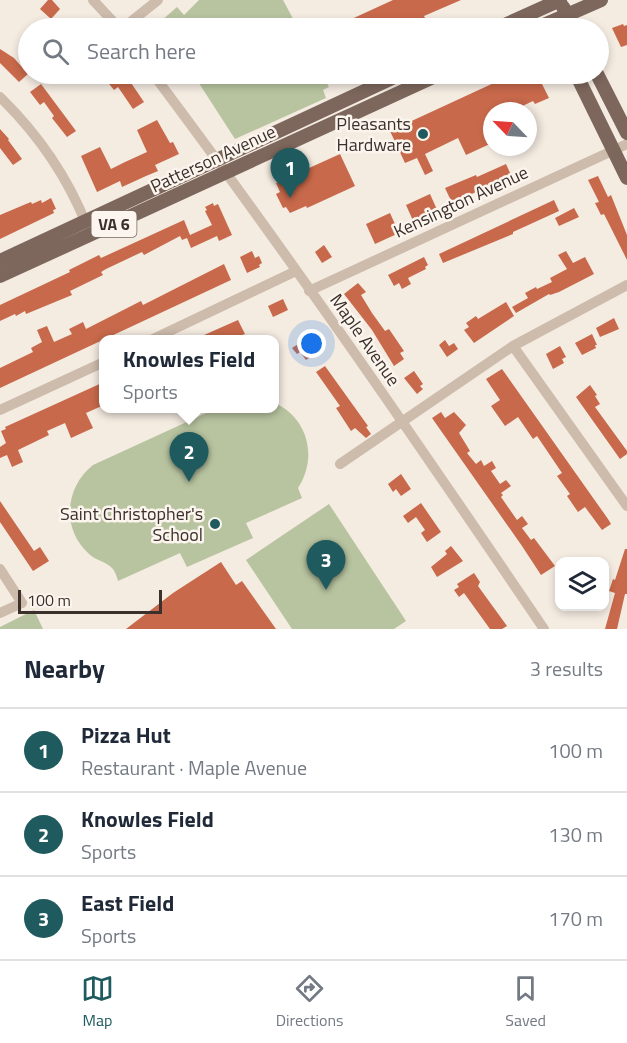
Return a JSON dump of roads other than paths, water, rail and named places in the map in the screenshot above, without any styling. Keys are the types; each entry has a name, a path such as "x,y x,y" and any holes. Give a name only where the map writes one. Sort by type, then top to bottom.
{"main road":[{"path":"516,18 541,4 560,0 569,18"},
{"path":"562,18 601,0"},
{"path":"541,4 548,18"},
{"name":"Patterson Avenue","path":"0,261 379,84"},
{"name":"Patterson Avenue","path":"0,276 418,84"},
{"path":"581,84 627,178"},
{"path":"602,84 627,133"}],"street":[{"path":"93,0 111,18"},
{"path":"134,18 158,0"},
{"name":"Maple Avenue","path":"161,84 227,172 544,629"},
{"path":"0,97 21,117 41,143 63,178 90,235"},
{"name":"Kensington Avenue","path":"309,291 627,144"},
{"path":"160,335 297,272"},
{"path":"340,464 513,346 627,285"},
{"path":"513,346 627,506"},
{"path":"0,410 99,364"},
{"path":"0,569 22,603 0,613"}],"place":[{"name":"Pleasants Hardware","path":"423,134"},
{"name":"Pizza Hut","path":"290,198"},
{"name":"Knowles Field","path":"189,482"},
{"name":"Saint Christopher's School","path":"215,524"},
{"name":"East Field","path":"326,590"}]}
